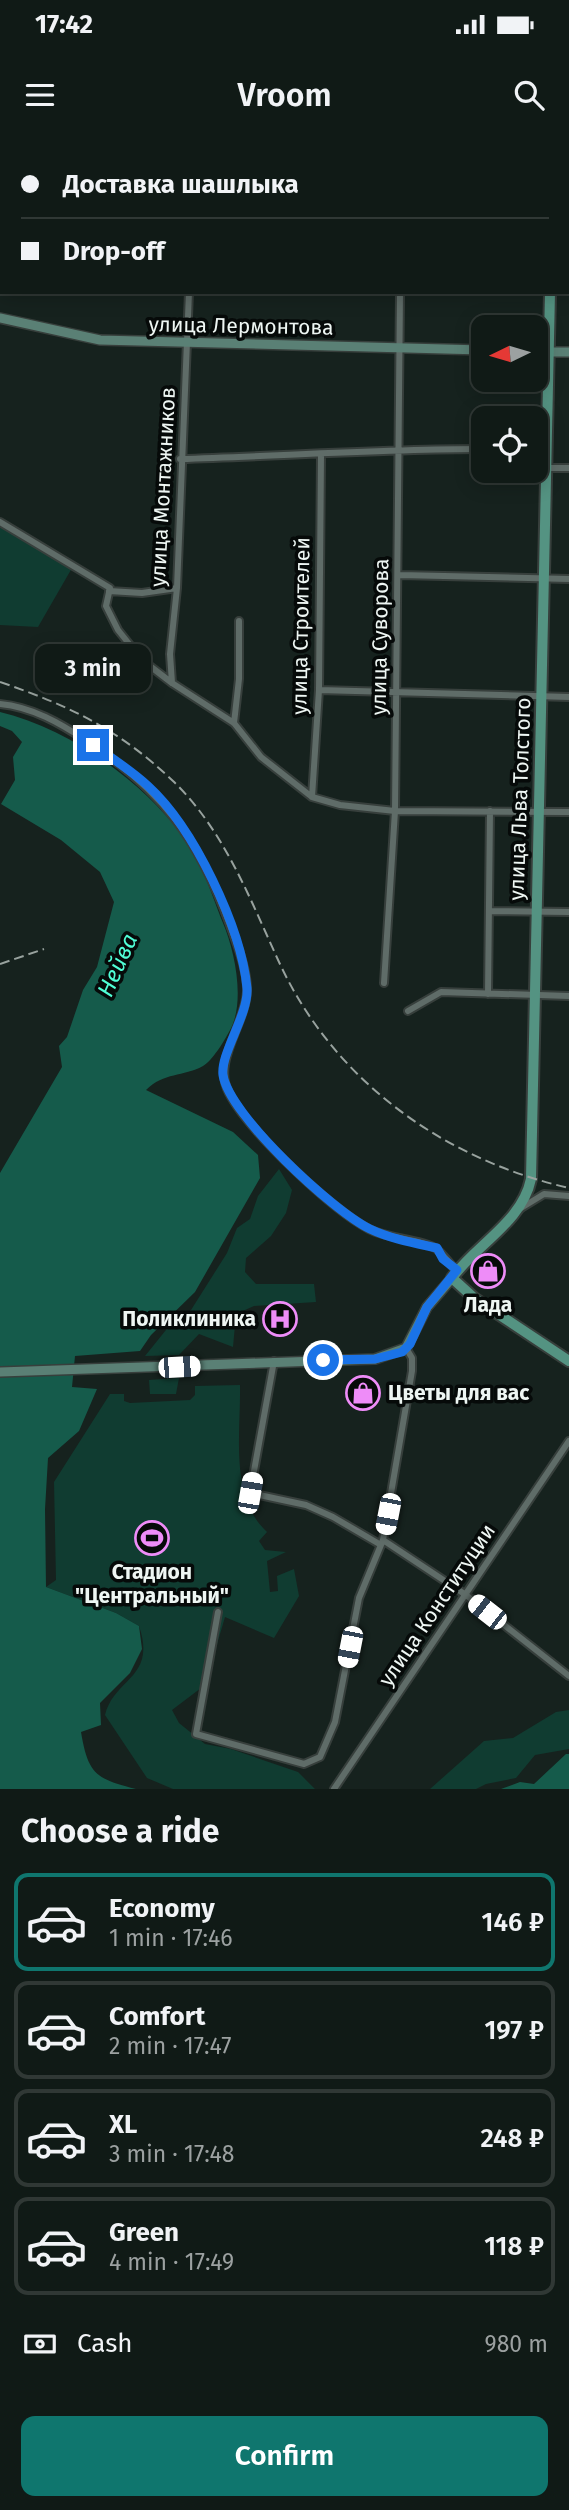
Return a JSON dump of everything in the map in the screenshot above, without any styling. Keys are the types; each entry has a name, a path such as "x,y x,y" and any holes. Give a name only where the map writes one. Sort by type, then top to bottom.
{"main road":[{"name":"улица Льва Толстого","path":"548,352 550,294"},
{"name":"улица Льва Толстого","path":"455,1274 517,1211 528,1194 531,1179 545,483"},
{"path":"455,1274 474,1298 569,1361"}],"street":[{"name":"улица Монтажников","path":"172,683 170,654 177,588 180,459 189,294"},
{"name":"улица Суворова","path":"384,982 395,811 400,575 397,346 400,294"},
{"name":"улица Лермонтова","path":"0,318 100,340 471,349"},
{"path":"548,352 569,352"},
{"path":"180,459 321,455 398,449 471,449"},
{"name":"улица Строителей","path":"312,797 319,690 321,455"},
{"path":"548,468 569,468"},
{"path":"0,523 110,588 106,606 118,630 142,660 234,723 261,757 312,797 340,805 395,811 569,812"},
{"path":"400,575 569,579"},
{"path":"109,591 142,593 177,588"},
{"path":"234,723 239,679 239,621"},
{"path":"319,690 569,696"},
{"path":"0,704 17,706 60,723 109,756 150,787 195,847 221,902 234,938 247,990 222,1071 227,1090 241,1113 303,1178 368,1228 437,1248 455,1274 427,1307 406,1348 375,1359 0,1372"},
{"path":"488,994 490,811"},
{"path":"490,911 569,912"},
{"path":"408,1011 441,992 569,996"},
{"path":"517,1211 544,1194 569,1196"},
{"path":"218,1612 196,1734 304,1764 320,1757 335,1723 359,1598 382,1542 412,1371 412,1358 406,1348"},
{"path":"274,1361 250,1493 306,1505 382,1542 466,1595 569,1676"},
{"name":"улица Конституции","path":"334,1789 569,1441"}],"shaded area":[{"path":"0,527 72,568 38,627 0,625"},
{"path":"279,1169 292,1190 286,1213 271,1236 246,1258 245,1272 256,1284 314,1284 316,1302 254,1306 236,1314 233,1347 199,1334 179,1355 145,1356 174,1320 191,1310 227,1253 237,1228 250,1219 258,1196"},
{"path":"179,1378 176,1394 150,1394 149,1380"},
{"name":"Стадион \"Центральный\"","path":"240,1385 239,1443 242,1483 255,1518 267,1532 259,1541 265,1550 286,1552 267,1561 270,1592 278,1591 277,1576 294,1569 299,1596 274,1638 225,1617 205,1685 172,1710 179,1723 205,1744 231,1749 298,1772 315,1789 173,1789 147,1778 105,1715 110,1703 139,1667 143,1657 139,1626 116,1613 46,1587 56,1580 54,1482 110,1394 124,1394 124,1401 130,1403 190,1400 195,1395 195,1386"},
{"path":"569,1710 569,1749 535,1755 516,1778 486,1784 476,1789 430,1789 484,1741 513,1738 556,1712"}],"water":[{"name":"Нейва","path":"0,712 26,720 77,744 124,776 166,815 189,845 206,878 235,962 237,1007 227,1036 214,1055 203,1066 167,1077 146,1090 233,1132 258,1155 260,1178 195,1292 151,1335 140,1351 75,1356 72,1387 97,1389 79,1431 48,1458 45,1509 46,1587 116,1613 139,1626 142,1649 130,1673 100,1703 101,1725 81,1732 87,1757 96,1772 112,1782 136,1789 0,1789 0,1173 62,1067 59,1046 67,1037 83,990 97,967 114,902 100,872 61,840 1,804 15,780 13,757 22,742 12,731 0,726"},
{"path":"569,1754 569,1789 501,1789 520,1782 534,1784"}],"railway":[{"path":"0,682 71,710 113,733 153,763 191,800 234,866 302,1005 330,1043 362,1078 397,1109 436,1135 478,1157 523,1175 569,1188"},
{"path":"0,964 44,949"}],"place":[{"name":"Лада","path":"488,1271"},
{"name":"Поликлиника","path":"280,1319"},
{"name":"Цветы для вас","path":"363,1393"},
{"name":"Стадион \"Центральный\"","path":"152,1538"}],"route":[{"path":"93,745 150,787 195,847 212,878 234,938 247,990 240,1022 222,1071 227,1090 241,1113 303,1178 368,1228 395,1239 437,1248 443,1259 457,1270 427,1307 410,1344 402,1352 375,1359 323,1360"}]}
